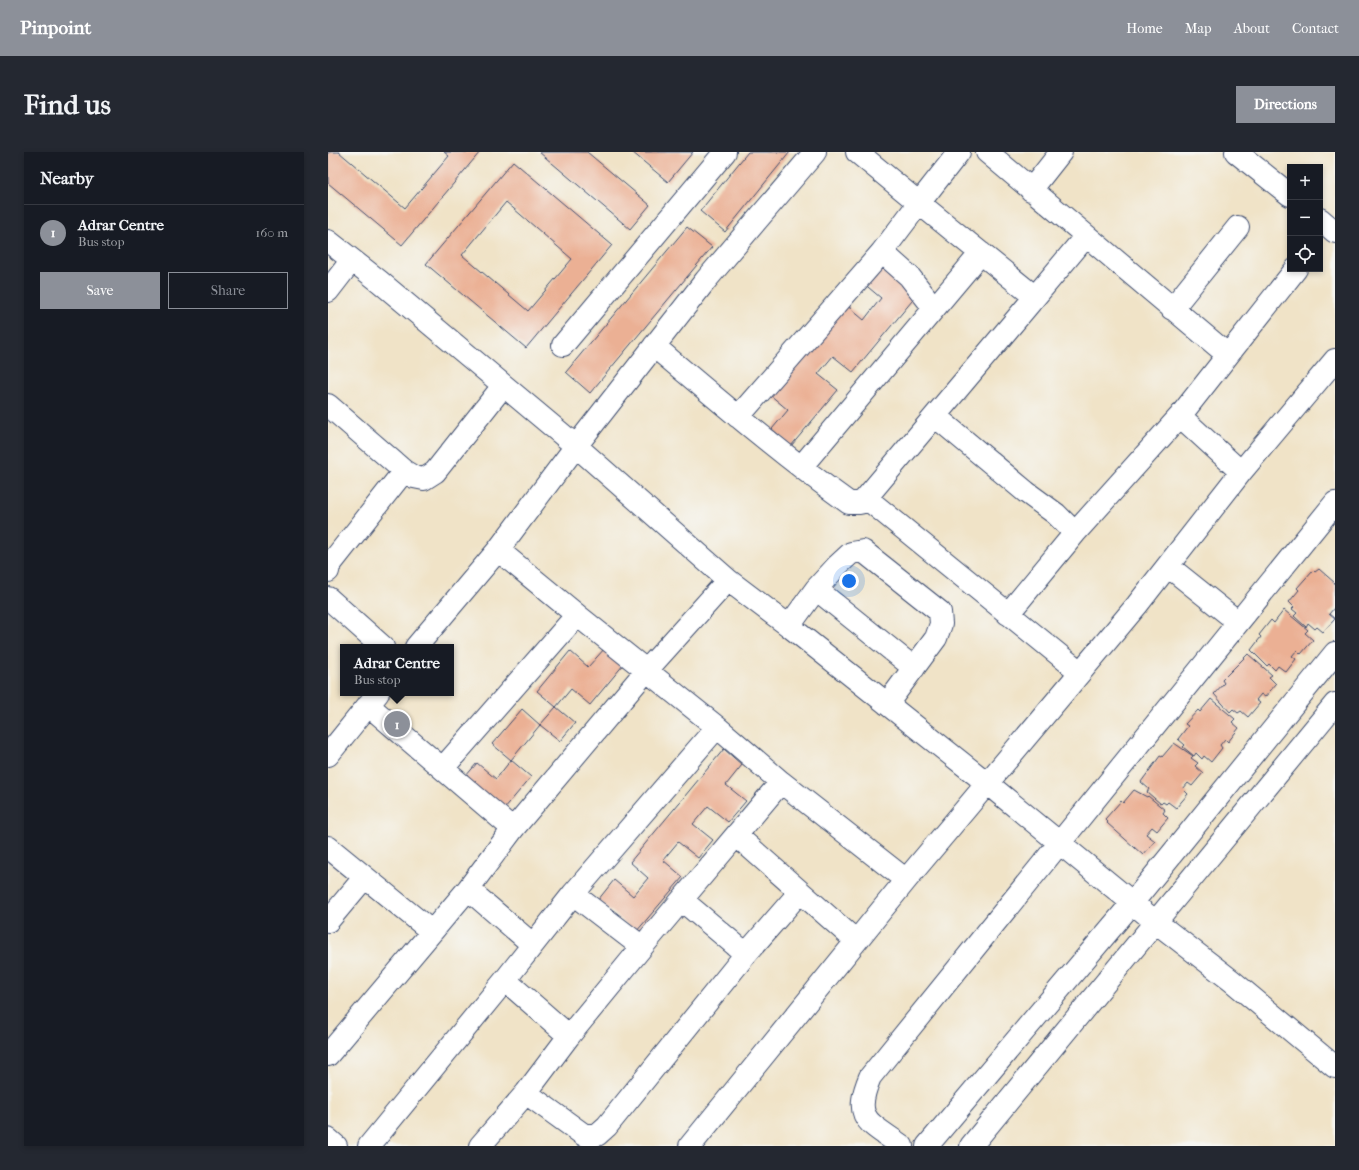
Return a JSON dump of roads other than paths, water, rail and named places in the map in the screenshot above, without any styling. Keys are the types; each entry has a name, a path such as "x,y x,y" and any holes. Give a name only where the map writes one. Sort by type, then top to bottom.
{"street":[{"path":"563,345 725,152"},
{"path":"419,644 498,550 576,446 706,280 815,152"},
{"path":"857,152 1035,297"},
{"path":"738,417 882,252 959,152"},
{"path":"987,152 1228,356"},
{"path":"1031,190 1061,152"},
{"path":"1236,152 1287,193"},
{"path":"1172,308 1238,227"},
{"path":"654,346 738,417 849,503 860,503 866,498 1086,236"},
{"path":"328,242 352,260 576,446 728,580 789,626 988,784 1335,1066"},
{"path":"882,252 909,276 934,308"},
{"path":"801,466 981,253"},
{"path":"328,291 352,260"},
{"path":"1008,614 1075,533 1180,416 1294,272"},
{"path":"690,1146 906,880 988,784 1168,566 1241,472 1335,360"},
{"path":"328,405 404,470 419,479 428,477 435,472 503,386"},
{"path":"935,416 1026,492 1056,514 1075,533"},
{"path":"1180,416 1241,472"},
{"path":"328,571 329,566 404,470"},
{"path":"866,498 1080,672"},
{"path":"902,1146 867,1120 861,1107 862,1094 870,1076 1335,503"},
{"path":"498,550 717,727 781,782 906,880"},
{"path":"789,626 816,589 851,553 863,551 940,612 941,624 936,638 887,704"},
{"path":"1168,566 1238,622"},
{"path":"328,1055 430,931 468,889 513,829 646,671 728,580"},
{"path":"816,589 914,668"},
{"path":"328,598 380,644"},
{"path":"443,768 577,615"},
{"path":"927,1146 1133,902 1335,654"},
{"path":"328,755 373,699 443,768 513,829"},
{"path":"971,1146 1335,704"},
{"path":"369,1146 505,980 573,894 717,727"},
{"path":"480,1146 526,1093 569,1036 642,947 683,901 781,782"},
{"path":"737,836 799,893 856,941"},
{"path":"328,848 430,931"},
{"path":"328,921 364,878"},
{"path":"468,889 532,944"},
{"path":"526,1093 584,1135 597,1135 607,1126 746,954 799,893"},
{"path":"573,894 642,947"},
{"path":"683,901 746,954"},
{"path":"505,980 569,1036"},
{"path":"328,1139 336,1146"}],"place":[{"name":"Adrar Centre","path":"397,724"}]}
